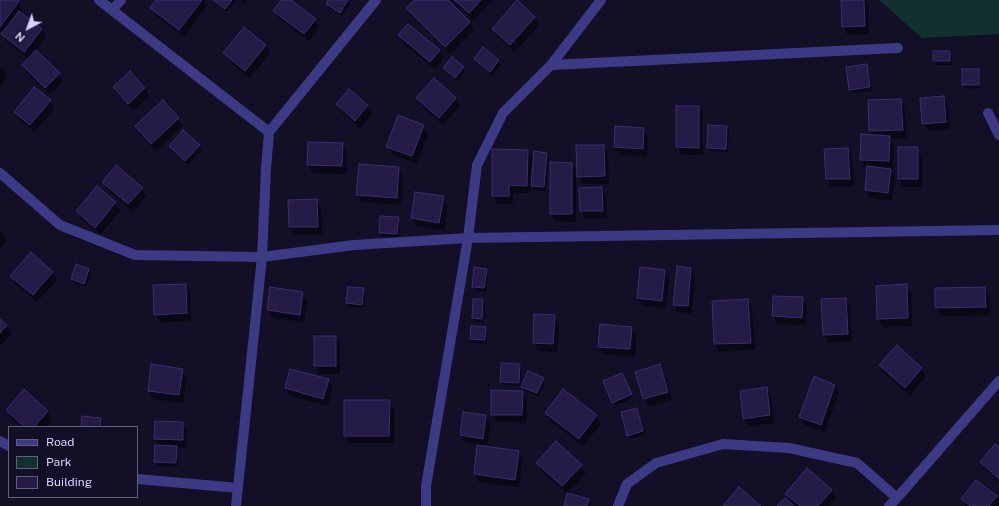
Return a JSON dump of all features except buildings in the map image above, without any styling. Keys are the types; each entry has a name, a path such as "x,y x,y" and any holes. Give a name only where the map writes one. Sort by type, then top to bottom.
{"street":[{"path":"99,0 269,132"},
{"path":"112,10 120,0"},
{"path":"236,506 262,257 269,132 376,0"},
{"path":"426,506 426,486 468,238 477,165 503,113 551,65 601,0"},
{"path":"551,65 898,48"},
{"path":"988,113 999,135"},
{"path":"0,173 60,225 135,255 262,257 354,245 468,238 999,230"},
{"path":"889,506 999,381"},
{"path":"618,506 627,484 656,463 723,444 788,448 857,463 897,498"},
{"path":"138,479 238,488"}],"green space":[{"path":"879,0 999,0 999,34 922,38"}]}
